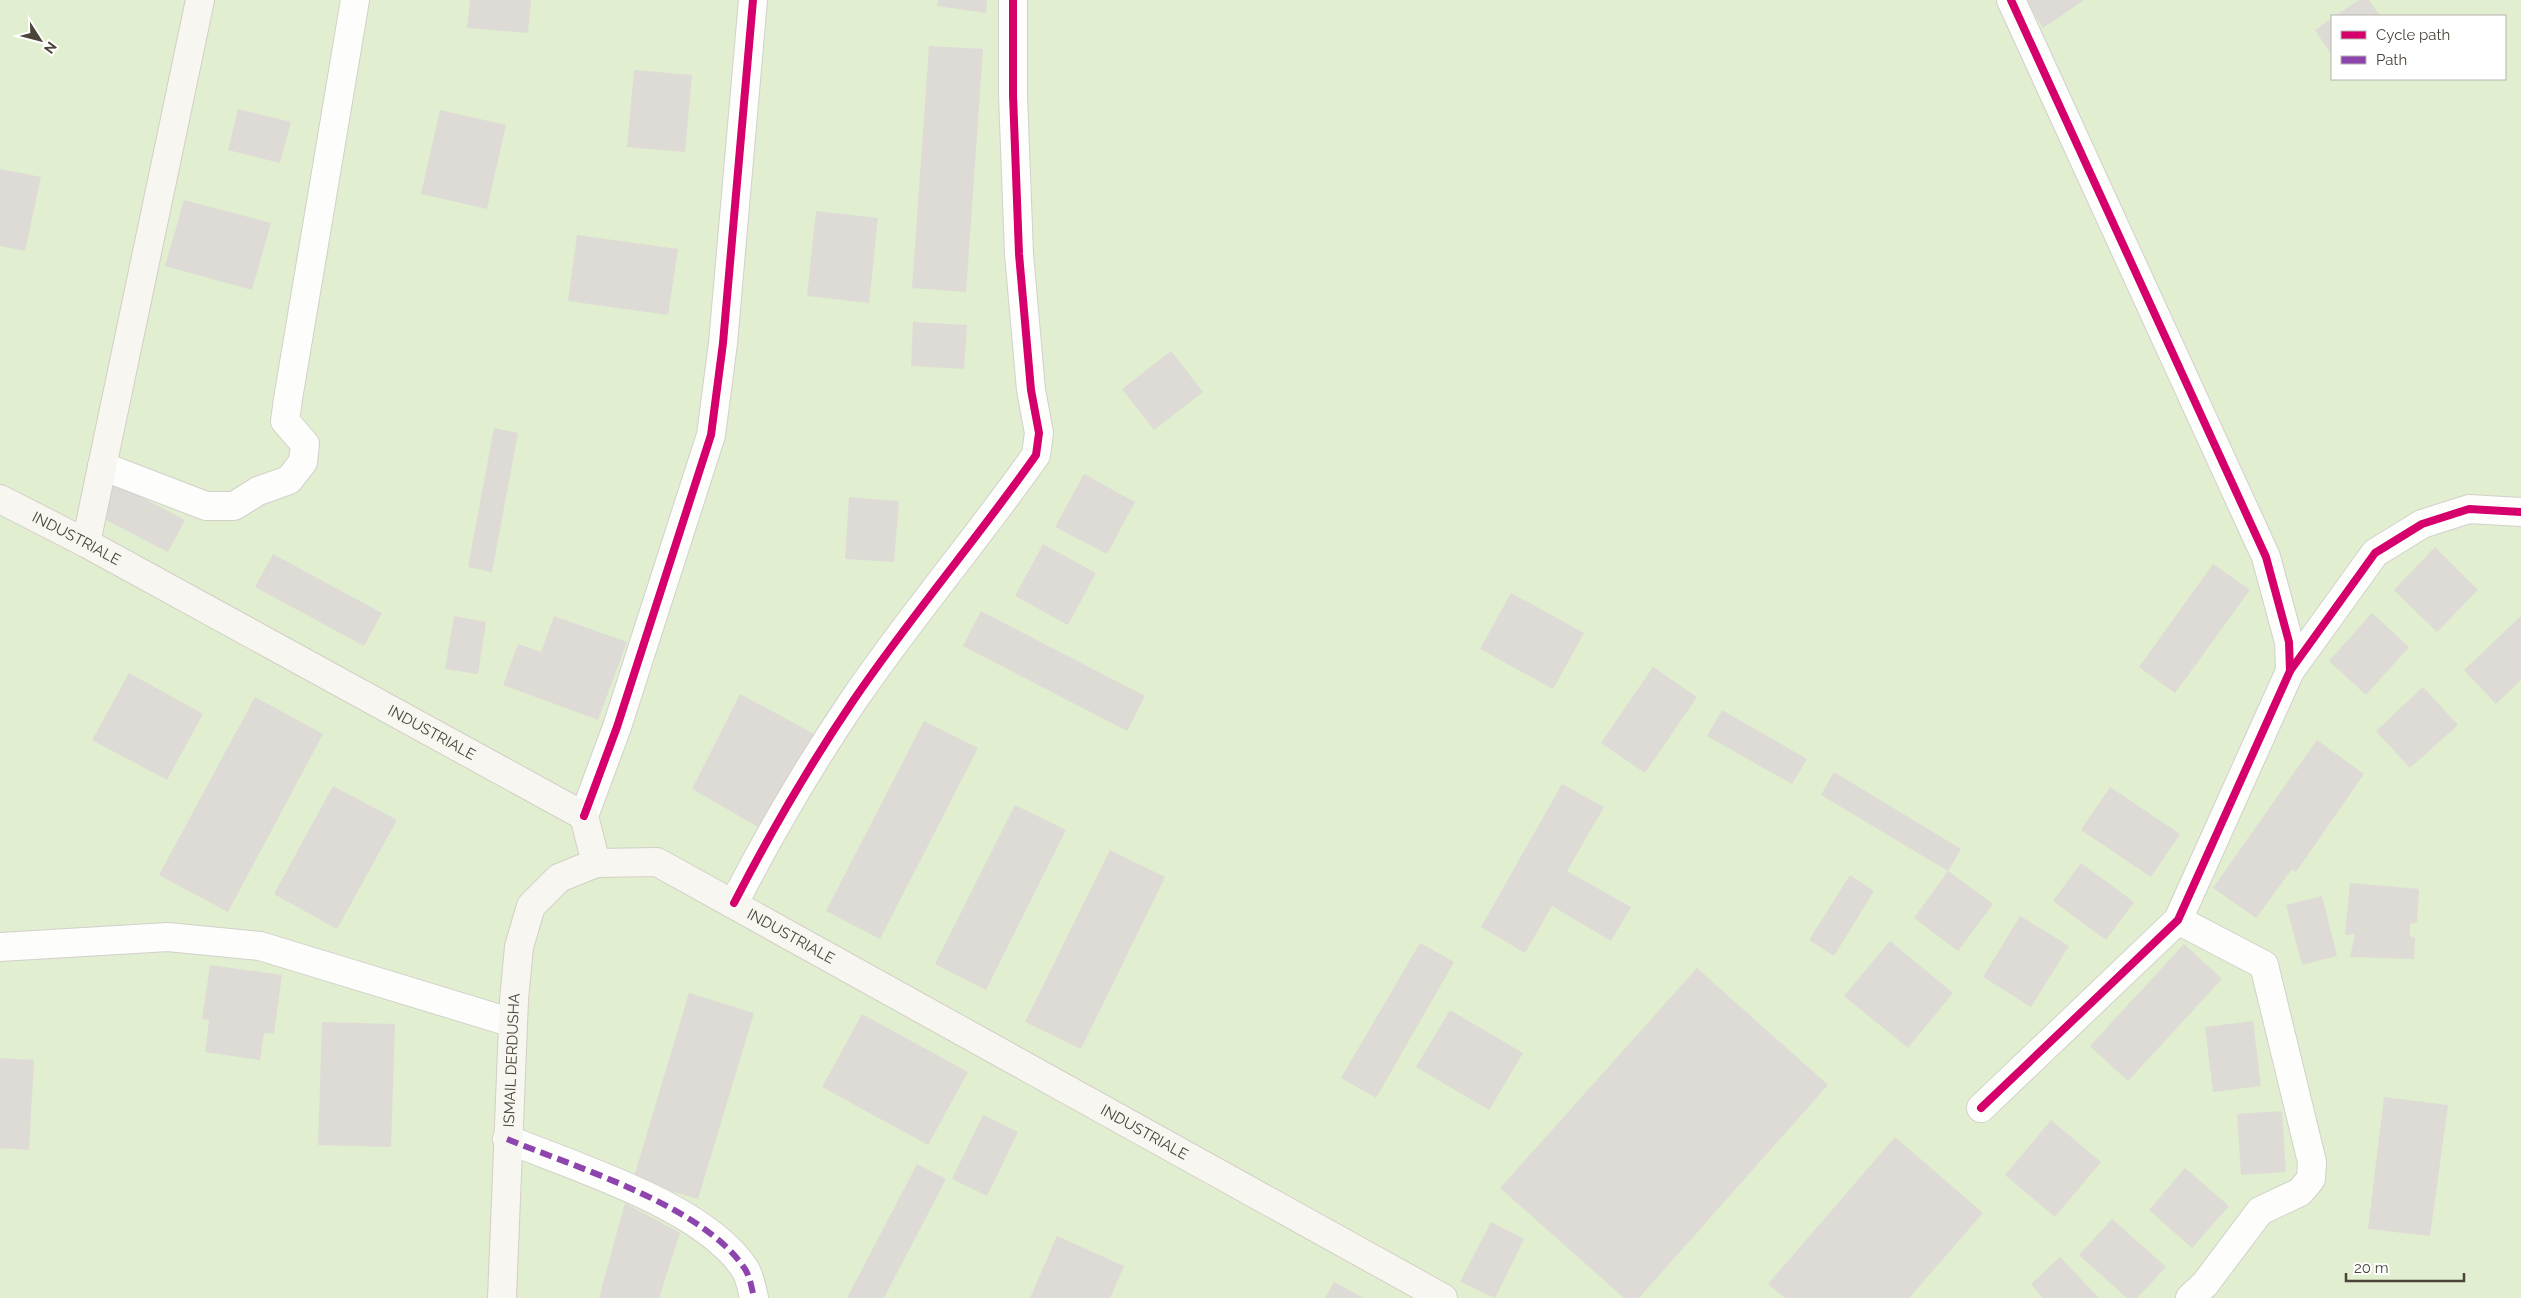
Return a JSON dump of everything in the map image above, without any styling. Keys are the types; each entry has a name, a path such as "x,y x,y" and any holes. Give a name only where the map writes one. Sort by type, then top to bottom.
{"main road":[{"path":"86,543 200,0"},
{"name":"INDUSTRIALE","path":"0,499 86,543 584,816"},
{"path":"584,816 596,863"},
{"name":"INDUSTRIALE","path":"596,863 657,862 1443,1298"},
{"name":"ISMAIL DERDUSHA","path":"502,1298 507,1139 519,947 531,906 559,878 596,863"}],"street":[{"path":"102,466 206,506 234,506 258,491 289,480 303,462 305,444 285,421 355,0"},
{"path":"584,816 616,727 711,435 723,343 752,0"},
{"path":"734,903 768,837 807,770 854,699 1036,455 1039,433 1031,390 1020,254 1013,95 1013,0"},
{"path":"2011,0 2266,557 2289,642 2290,671"},
{"path":"1981,1108 2178,920 2290,671 2375,553 2422,524 2469,509 2521,512"},
{"path":"2178,920 2264,965 2312,1162 2311,1179 2300,1192 2260,1211 2205,1284 2190,1298"},
{"path":"0,947 168,937 260,946 513,1023"},
{"path":"507,1139 645,1196 689,1218 726,1244 747,1270 754,1298"}],"green space":[{"path":"0,0 2521,0 2521,1298 0,1298"}],"building":[{"path":"470,0 531,0 528,33 467,28"},
{"path":"938,0 987,0 986,13 937,6"},
{"path":"2026,0 2084,0 2043,28"},
{"path":"2359,0 2369,0 2379,15 2336,15"},
{"path":"2331,19 2331,54 2315,30"},
{"path":"929,46 983,49 966,292 912,288"},
{"path":"634,70 692,75 685,152 627,147"},
{"path":"238,109 291,122 280,163 228,150"},
{"path":"440,110 506,125 487,209 421,194"},
{"path":"0,169 41,177 25,251 0,246"},
{"path":"184,200 271,223 252,290 165,266"},
{"path":"816,211 878,218 869,303 807,296"},
{"path":"577,235 678,249 668,315 568,301"},
{"path":"913,322 967,325 964,369 911,366"},
{"path":"1171,351 1203,392 1154,430 1122,389"},
{"path":"494,428 518,433 492,572 468,567"},
{"path":"1084,474 1135,502 1107,554 1055,527"},
{"path":"113,482 185,520 168,552 96,515"},
{"path":"849,497 899,501 894,562 845,559"},
{"path":"1043,544 1096,573 1068,625 1015,596"},
{"path":"2435,547 2478,590 2437,632 2394,590"},
{"path":"273,554 382,613 364,646 255,587"},
{"path":"2213,564 2250,590 2175,693 2139,667"},
{"path":"1511,593 1584,633 1553,689 1480,649"},
{"path":"981,611 1145,696 1127,731 963,646"},
{"path":"2372,613 2409,647 2366,695 2329,661"},
{"path":"454,616 486,622 478,674 445,669"},
{"path":"554,616 627,642 598,720 503,685 518,644 541,652"},
{"path":"2521,616 2521,680 2496,704 2464,670"},
{"path":"1653,667 1697,697 1645,773 1601,743"},
{"path":"129,673 203,714 167,780 92,740"},
{"path":"2423,687 2458,725 2410,768 2376,731"},
{"path":"740,694 816,735 758,827 692,789"},
{"path":"255,697 323,734 228,912 159,875"},
{"path":"1722,710 1807,759 1792,784 1707,736"},
{"path":"924,721 978,748 880,939 826,911"},
{"path":"2317,740 2364,774 2296,872 2292,869 2256,918 2213,888"},
{"path":"1834,772 1961,849 1948,871 1821,795"},
{"path":"1562,784 1604,807 1567,871 1631,907 1611,941 1552,906 1525,953 1481,927"},
{"path":"333,786 397,820 337,929 274,894"},
{"path":"2110,787 2180,834 2151,877 2081,830"},
{"path":"1015,805 1066,830 986,990 935,964"},
{"path":"1110,850 1165,877 1081,1049 1025,1022"},
{"path":"2081,863 2134,902 2106,940 2053,901"},
{"path":"1948,871 1993,904 1958,951 1914,918"},
{"path":"1850,875 1874,891 1834,956 1809,940"},
{"path":"2350,883 2419,889 2417,922 2410,924 2410,936 2415,938 2414,959 2350,957 2355,934 2345,935"},
{"path":"2322,896 2337,956 2302,965 2286,905"},
{"path":"2020,916 2069,946 2031,1007 1983,977"},
{"path":"1890,941 1953,993 1908,1048 1844,996"},
{"path":"1420,943 1454,962 1376,1098 1341,1078"},
{"path":"2184,944 2222,979 2128,1081 2090,1046"},
{"path":"210,965 282,975 274,1034 264,1033 260,1060 205,1052 209,1020 202,1019"},
{"path":"1697,968 1828,1085 1639,1298 1624,1298 1500,1188"},
{"path":"689,993 754,1013 698,1199 633,1180"},
{"path":"1450,1010 1523,1053 1489,1110 1416,1067"},
{"path":"862,1014 968,1072 928,1145 822,1087"},
{"path":"2253,1021 2261,1086 2213,1092 2205,1027"},
{"path":"322,1022 395,1024 391,1147 318,1145"},
{"path":"0,1058 34,1060 29,1150 0,1148"},
{"path":"2384,1097 2448,1105 2430,1236 2368,1229"},
{"path":"2282,1111 2286,1172 2241,1175 2237,1114"},
{"path":"983,1115 1018,1132 987,1196 952,1179"},
{"path":"2051,1120 2101,1162 2055,1217 2005,1175"},
{"path":"1895,1137 1983,1213 1909,1298 1785,1298 1768,1284"},
{"path":"917,1164 946,1179 884,1298 847,1298"},
{"path":"2185,1168 2229,1206 2192,1248 2149,1210"},
{"path":"625,1203 680,1233 659,1298 599,1298"},
{"path":"2112,1219 2166,1267 2137,1298 2127,1298 2079,1255"},
{"path":"1491,1222 1524,1239 1495,1298 1460,1282"},
{"path":"1057,1236 1124,1266 1110,1298 1030,1298"},
{"path":"2060,1257 2099,1298 2043,1298 2031,1284"},
{"path":"1334,1282 1364,1298 1325,1298"}],"marked path":[{"path":"507,1139 637,1191 700,1226 726,1247 745,1269 750,1279 754,1298"}],"cycle path":[{"path":"584,816 617,727 711,435 723,343 753,0"},
{"path":"734,903 790,800 853,701 897,639 1036,455 1039,433 1031,390 1019,254 1013,95 1013,0"},
{"path":"2011,0 2266,557 2289,642 2290,671"},
{"path":"1981,1108 2178,920 2290,671 2375,553 2422,524 2469,509 2521,512"}]}
